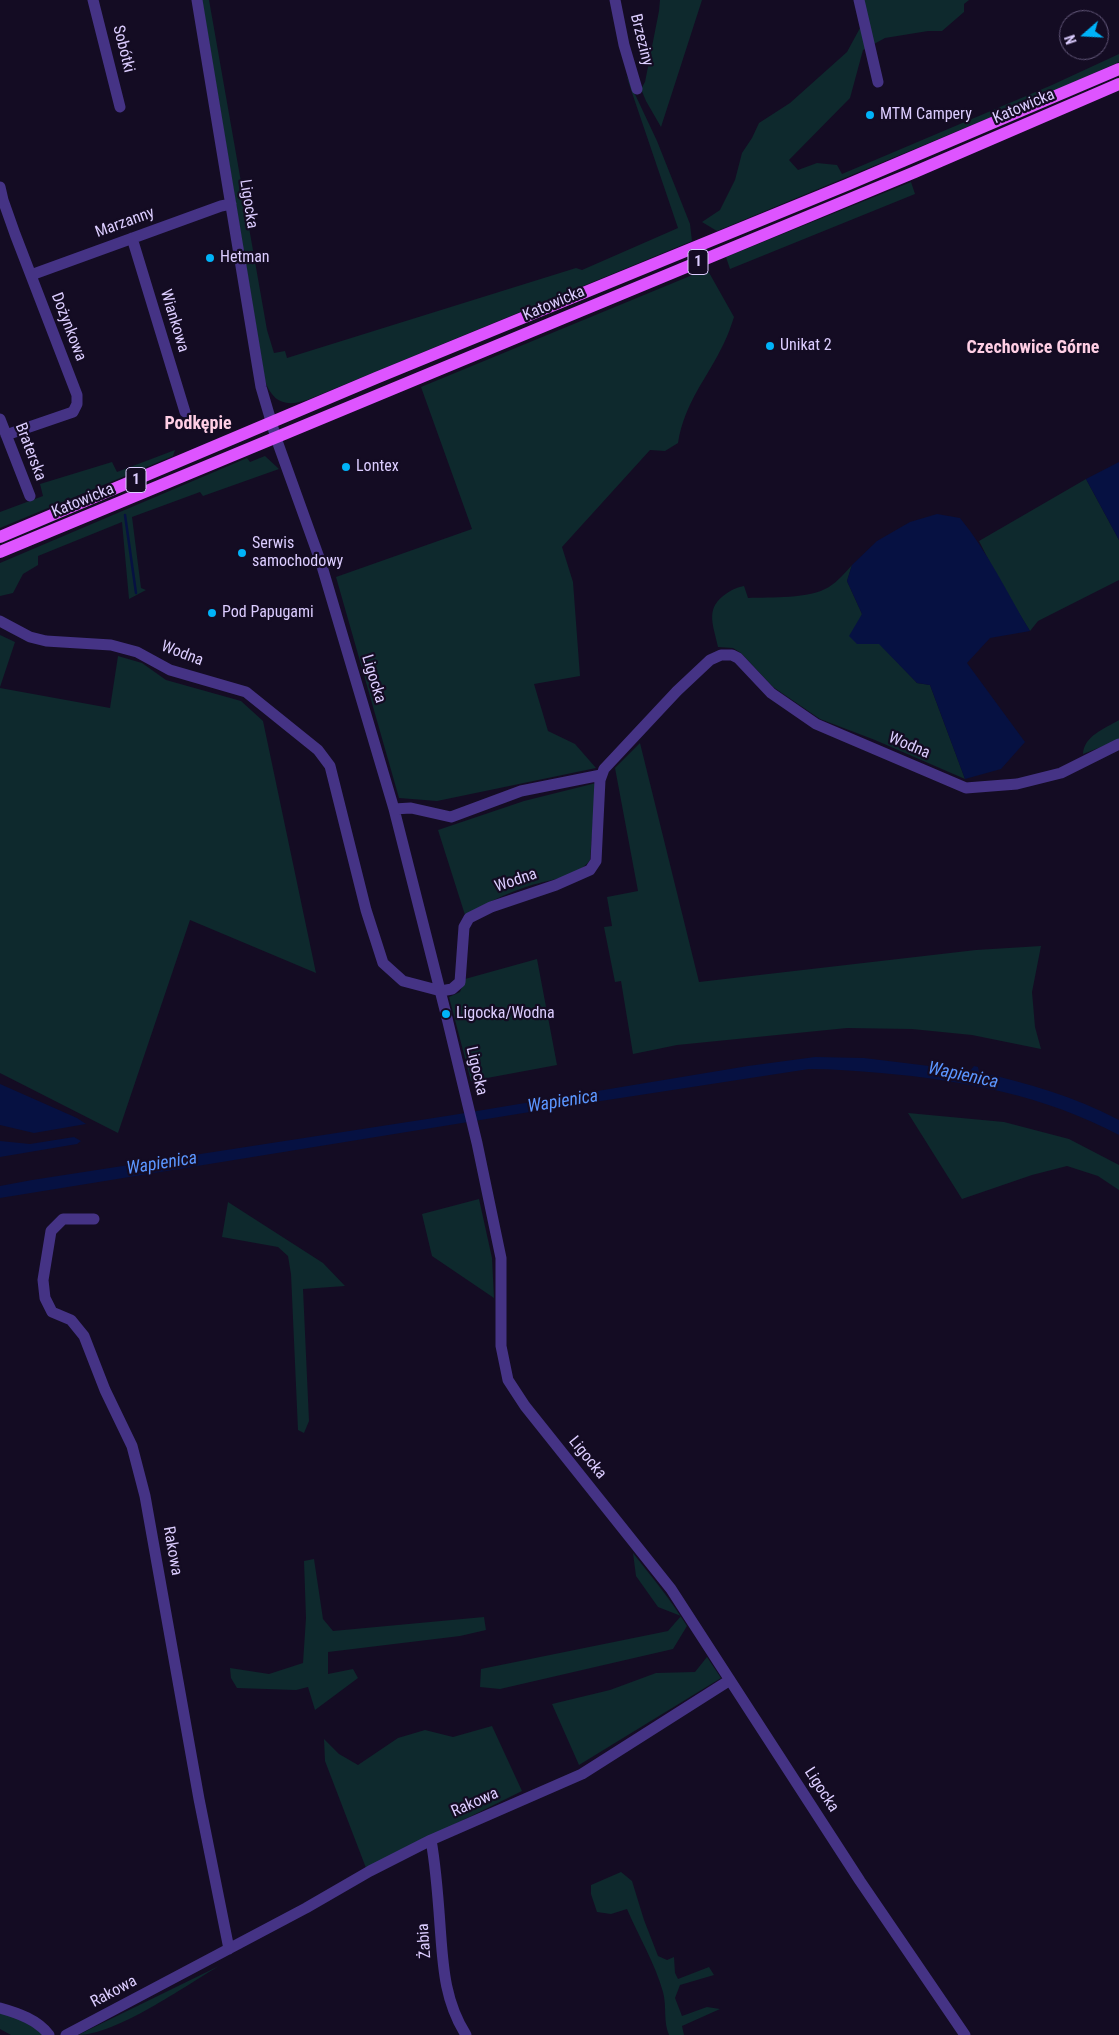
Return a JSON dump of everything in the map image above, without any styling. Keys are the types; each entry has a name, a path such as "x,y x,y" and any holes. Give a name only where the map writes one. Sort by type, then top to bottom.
{"main road":[{"name":"Katowicka","path":"0,536 868,176 1119,69"},
{"name":"Katowicka","path":"0,552 915,172 1119,84"}],"street":[{"name":"Sobótki","path":"93,0 120,107"},
{"name":"Ligocka","path":"197,0 259,376 276,438 321,563 394,809 441,991 501,1258 501,1346 508,1380 525,1406 671,1590 860,1881 965,2035"},
{"name":"Brzeziny","path":"615,0 624,45 637,89"},
{"path":"860,0 878,82"},
{"name":"Dożynkowa","path":"0,187 2,200 77,395 77,404 73,412 6,435"},
{"name":"Marzanny","path":"31,275 231,204"},
{"name":"Wiankowa","path":"132,238 185,412"},
{"name":"Braterska","path":"0,419 30,496"},
{"name":"Wodna","path":"0,621 30,637 46,641 111,645 137,652 170,670 246,692 318,750 330,766 366,910 383,963 403,981 441,991 452,989 460,982 464,927 469,918 491,907 556,885 590,870 596,861 601,775 604,769 710,660 732,655 738,658 771,693 816,724 966,788 1017,784 1061,773 1119,744"},
{"path":"394,809 410,808 450,817 521,792 601,775"},
{"name":"Rakowa","path":"94,1220 63,1219 51,1231 43,1280 45,1298 52,1312 71,1320 84,1336 105,1390 132,1446 145,1496 199,1798 229,1949"},
{"name":"Rakowa","path":"66,2035 306,1908 370,1870 431,1840 582,1774 730,1680"},
{"name":"Żabia","path":"431,1840 436,1870 444,1974 452,2008 466,2035"},
{"path":"0,2008 29,2018 50,2035"}],"green space":[{"path":"202,0 209,0 267,330 274,353 285,351 287,358 576,268 582,270 678,228 626,75 657,141 690,224 692,241 307,400 287,403 276,399 265,381"},
{"path":"660,0 702,0 661,127 641,89 645,82"},
{"path":"864,0 969,0 964,4 964,12 942,31 928,31 885,38 863,50 850,98 789,160 798,170 817,163 837,165 842,174 1052,85 1119,54 1119,62 717,231 702,222 720,210 735,180 742,153 759,123 790,103 847,52 860,28"},
{"path":"911,182 915,194 730,269 726,257"},
{"path":"707,269 734,317 724,343 691,402 681,428 678,443 665,451 650,450 562,547 573,582 580,676 534,684 548,731 575,744 596,768 437,801 399,798 336,577 472,529 421,387"},
{"path":"175,450 173,456 0,528 0,512 43,496 40,484 112,462 117,472"},
{"path":"265,456 279,469 203,496 200,492 132,517 141,588 146,590 129,599 122,522 38,556 38,565 23,574 13,593 0,596 0,563 247,458 250,462"},
{"path":"1086,479 1119,540 1119,580 1038,621 1030,631 1002,586 979,541"},
{"path":"852,565 847,581 862,614 857,644 879,643 917,683 930,685 965,779 875,740 820,719 773,687 741,653 733,648 718,647 712,613 717,601 728,592 744,586 748,598 790,597 811,594 829,587"},
{"path":"0,635 15,642 0,687"},
{"path":"118,656 142,663 166,680 241,701 263,721 316,973 190,920 118,1133 0,1073 0,688 110,708"},
{"path":"1119,720 1119,740 1083,754 1087,742 1091,738"},
{"path":"640,743 699,982 976,950 1041,946 1032,992 1035,1027 1041,1049 972,1035 912,1029 847,1028 677,1045 633,1054 621,981 615,982 604,927 612,926 607,897 638,891 615,768"},
{"path":"596,783 590,860 585,866 561,878 510,893 465,915 438,830 524,801"},
{"path":"537,959 557,1065 471,1081 449,997 460,992 465,979"},
{"path":"908,1113 1004,1122 1069,1139 1119,1165 1119,1190 1098,1176 1067,1166 1032,1175 962,1199"},
{"path":"479,1199 492,1258 494,1298 432,1256 422,1214"},
{"path":"228,1202 323,1263 345,1286 303,1289 309,1421 304,1433 298,1430 291,1274 288,1256 278,1247 222,1237"},
{"path":"633,1553 680,1616 658,1607 636,1576"},
{"path":"314,1559 323,1619 333,1631 484,1617 486,1630 460,1636 328,1652 328,1674 353,1669 358,1678 315,1710 308,1687 296,1690 237,1688 231,1678 230,1668 269,1674 303,1663 306,1618 304,1561"},
{"path":"681,1616 687,1626 673,1649 500,1689 480,1687 481,1669 668,1631"},
{"path":"707,1657 721,1678 579,1765 552,1704 610,1690 656,1673 695,1672"},
{"path":"492,1726 522,1791 366,1868 325,1761 324,1739 339,1754 358,1765 398,1738 425,1730 453,1737"},
{"path":"621,1872 632,1881 658,1956 667,1960 674,1957 675,1973 678,1979 709,1967 714,1975 680,1985 675,1998 682,2016 707,2007 720,2009 682,2026 684,2035 669,2035 660,1981 627,1909 611,1914 597,1912 591,1894 591,1885"},
{"path":"219,1966 169,1997 130,2018 94,2033 78,2035"},
{"path":"0,2012 27,2021 45,2035 11,2035 0,2029"}],"water":[{"path":"1119,462 1119,540 1086,479"},
{"path":"937,514 960,518 988,559 1030,631 990,638 967,663 1025,742 1001,769 965,779 930,685 917,683 879,644 857,644 849,636 862,614 847,581 852,565 877,541 910,522"},
{"name":"Wapienica","path":"815,1057 864,1058 970,1071 974,1066 978,1067 979,1072 1051,1092 1085,1104 1119,1120 1119,1135 1063,1110 1033,1100 973,1085 912,1076 809,1069 536,1111 0,1198 0,1186 32,1180 453,1115 748,1066"},
{"path":"0,1084 77,1118 86,1124 34,1133 0,1125"},
{"path":"74,1137 81,1141 77,1144 0,1157 0,1141 30,1144"}],"waterway":[{"path":"125,515 136,593"}],"place":[{"name":"MTM Campery","path":"870,115"},
{"name":"Hetman","path":"210,258"},
{"name":"Unikat 2","path":"770,346"},
{"name":"Lontex","path":"346,467"},
{"name":"Serwis samochodowy","path":"242,553"},
{"name":"Pod Papugami","path":"212,613"},
{"name":"Ligocka/Wodna","path":"446,1014"}],"district":[{"name":"Czechowice Górne","path":"1033,348"},
{"name":"Podkępie","path":"198,424"}]}
